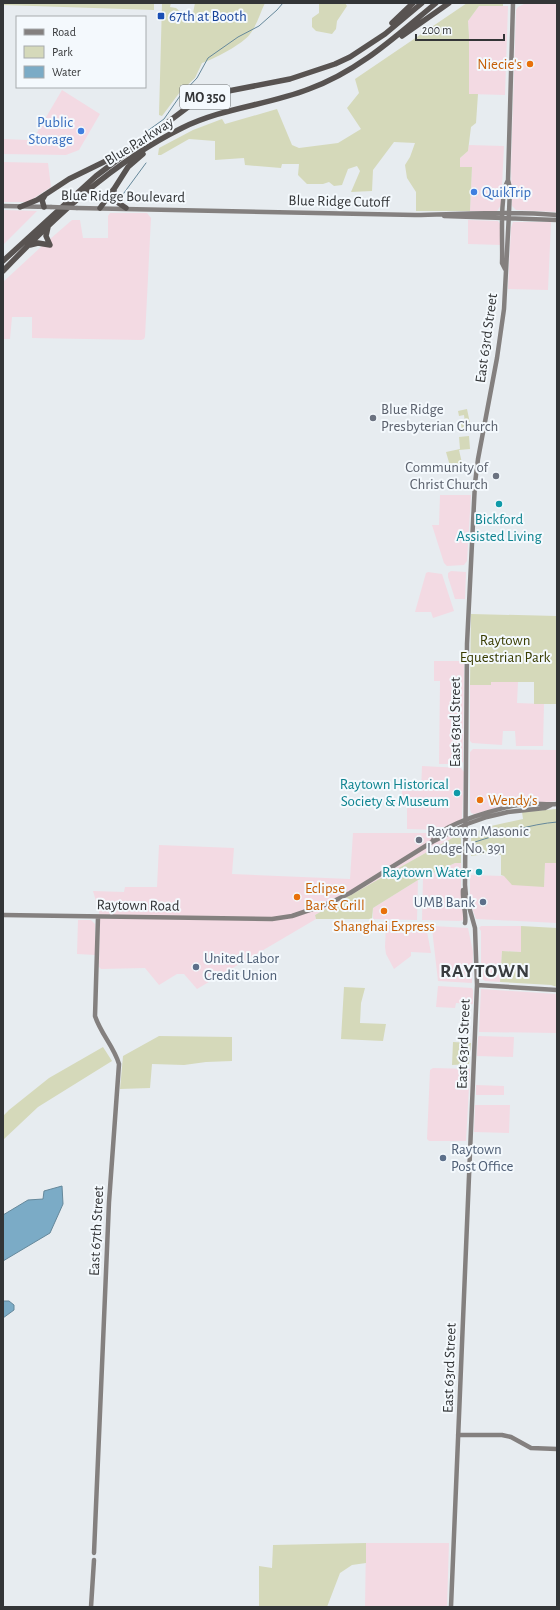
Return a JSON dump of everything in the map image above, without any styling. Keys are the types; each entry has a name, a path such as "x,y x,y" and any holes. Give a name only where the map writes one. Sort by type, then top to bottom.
{"highway":[{"path":"364,48 414,3"},
{"name":"Blue Parkway","path":"3,261 96,176 181,112 201,99 222,92 305,75 335,64 364,48 385,34 422,3"},
{"name":"Blue Parkway","path":"3,271 94,185 118,166 171,134 193,123 309,90 341,76 377,53 436,3"},
{"path":"377,53 449,3"},
{"path":"100,208 128,168 140,155 193,123"},
{"path":"20,207 34,202 69,179 109,160 141,142"},
{"path":"114,189 114,200 126,208"},
{"path":"44,207 42,200 46,194"},
{"path":"28,246 38,243 50,245 46,236 48,227"}],"main road":[{"name":"East 63rd Street","path":"451,1607 477,985 475,928 467,902 465,885 467,822 467,644 475,483 502,321 505,269 507,260 510,188 508,180 513,4"},
{"name":"East 63rd Street","path":"505,269 502,264 503,213 504,188 508,180"},
{"name":"Blue Ridge Boulevard","path":"3,206 242,211"},
{"name":"Blue Ridge Cutoff","path":"242,211 436,215 462,218 557,220"},
{"name":"Blue Ridge Cutoff","path":"436,215 456,213 557,215"},
{"path":"432,842 434,837 442,832 467,822 508,812 545,808 557,804"},
{"path":"432,842 467,822"},
{"path":"450,832 459,833 466,838"},
{"name":"Raytown Road","path":"3,915 272,919 299,914 330,903 350,893 432,842"},
{"path":"465,885 463,890 466,916 465,923"},
{"name":"East 67th Street","path":"94,1553 109,1202 120,1064 99,1027 95,1016 98,917"},
{"path":"477,985 557,990"},
{"path":"458,1435 502,1435 511,1437 531,1448 557,1449"},
{"path":"91,1607 94,1560"}],"shaded area":[{"path":"526,3 557,3 557,212 516,210 512,206 511,166 516,10 518,7"},
{"path":"479,6 508,6 505,95 469,94 468,21"},
{"name":"Public Storage","path":"62,90 100,114 79,150 66,155 3,154 3,139 28,140 35,136"},
{"path":"469,145 504,146 501,205 497,211 470,211 472,168 460,167 460,158 468,151"},
{"path":"3,162 48,163 51,187 28,202 3,202"},
{"path":"3,210 37,211 3,245"},
{"path":"110,213 147,213 151,218 144,339 32,338 32,317 12,317 10,339 3,339 3,282 72,220 80,220 83,238 108,238 108,216"},
{"path":"468,220 498,221 501,225 501,245 468,244"},
{"path":"513,222 551,222 548,290 508,289 511,228"},
{"path":"440,495 471,495 467,561 464,565 447,566 444,563 432,525 439,525"},
{"path":"451,571 466,572 465,599 455,599 448,577 448,573"},
{"path":"426,573 442,574 454,611 433,618 431,612 415,612"},
{"path":"434,661 464,661 463,762 460,764 439,764 440,681 434,681"},
{"path":"491,682 518,682 517,703 544,704 543,746 516,746 515,731 503,731 502,745 472,743 470,741 470,685 490,685"},
{"path":"473,749 557,750 557,801 497,808 474,814 471,813 470,752"},
{"path":"422,766 461,768 464,772 462,819 441,830 407,829 407,807 401,807 402,790 421,791"},
{"path":"353,833 426,833 454,837 315,915 316,919 197,989 184,974 177,974 159,985 145,968 101,969 99,967 100,923 99,911 93,891 124,892 125,887 157,887 159,845 234,848 232,874 350,879"},
{"path":"455,863 461,863 461,896 464,920 422,920 423,878"},
{"path":"545,863 557,863 557,923 476,919 470,896 470,875 504,876 544,886"},
{"path":"418,880 417,920 373,919 373,908"},
{"path":"78,920 91,920 95,924 95,955 77,954"},
{"path":"386,925 426,926 431,953 411,952 411,956 394,969 386,954"},
{"path":"433,926 468,928 473,952 472,983 438,981 432,929"},
{"path":"481,926 521,926 521,952 502,951 500,982 485,981 481,978 481,931 479,928"},
{"path":"438,986 472,988 473,1004 456,1003 455,1008 436,1007"},
{"path":"481,989 557,994 557,1033 479,1032"},
{"path":"479,1036 514,1037 513,1057 477,1056"},
{"path":"433,1068 470,1069 466,1141 429,1141 427,1139 430,1070"},
{"path":"476,1085 504,1086 504,1095 476,1095"},
{"path":"475,1105 510,1105 509,1133 474,1132"},
{"path":"366,1543 449,1543 447,1607 365,1607"}],"green space":[{"path":"3,3 154,3 154,10 3,5"},
{"path":"162,3 171,3 170,7 176,8 183,14 193,13 195,3 265,3 255,27 250,34 228,51 202,63 195,78 180,92 162,116 159,115"},
{"path":"319,3 345,3 347,6 337,21 336,29 332,34 316,31 312,27 312,18 319,13"},
{"path":"467,3 503,3 503,6 479,6 468,21 469,94 478,94 476,123 471,127 468,151 460,158 460,167 472,167 470,211 416,211 416,192 407,178 405,165 410,157 415,143 394,142 373,170 372,191 351,192 360,171 357,166 348,169 342,185 334,186 329,182 323,184 307,184 298,175 299,164 282,164 281,168 245,165 244,158 215,160 215,141 189,139 161,155 158,155 159,148 193,130 222,119 225,124 277,109 292,145 299,148 338,143 361,129 347,108 359,93 355,79"},
{"path":"467,409 471,428 462,430 461,424 465,423 464,415 459,416 458,411"},
{"path":"469,436 470,449 459,450 462,463 450,466 446,452 460,449 459,437"},
{"name":"Raytown Equestrian Park","path":"471,614 557,616 557,704 534,704 534,682 491,682 491,685 470,685"},
{"path":"557,809 557,863 545,863 544,887 512,885 504,876 501,875 501,855 486,854 471,856 471,837 478,831 491,826 523,819 522,812"},
{"path":"454,837 461,838 461,863 455,863 418,880 373,908 372,919 316,919 315,915"},
{"path":"521,926 557,928 557,987 551,985 500,982 502,951 521,952"},
{"path":"344,987 365,988 361,1003 360,1023 386,1024 383,1041 341,1039"},
{"path":"159,1036 232,1037 232,1061 184,1065 152,1064 150,1088 120,1089 123,1056"},
{"path":"453,1042 471,1043 469,1064 452,1065"},
{"path":"103,1047 112,1061 38,1107 3,1140 3,1116 9,1110 49,1078"},
{"path":"366,1543 366,1563 352,1565 340,1573 327,1607 259,1607 259,1566 272,1568 273,1545"}],"water":[{"path":"62,1186 63,1204 50,1233 3,1261 3,1215 28,1200 43,1199 44,1191"},
{"path":"3,1301 9,1301 14,1305 14,1310 3,1318"}],"waterway":[{"path":"146,132 164,119 180,96 197,78 208,58 238,37 259,26 283,3"},
{"path":"121,197 146,163"},
{"path":"475,842 526,827 557,822"}],"place":[{"name":"67th at Booth","path":"161,16"},
{"name":"Niecie's","path":"530,64"},
{"name":"Public Storage","path":"81,131"},
{"name":"QuikTrip","path":"474,192"},
{"name":"Blue Ridge Presbyterian Church","path":"373,418"},
{"name":"Community of Christ Church","path":"496,476"},
{"name":"Bickford Assisted Living","path":"499,504"},
{"name":"Raytown Historical Society & Museum","path":"457,793"},
{"name":"Wendy's","path":"480,800"},
{"name":"Raytown Masonic Lodge No. 391","path":"419,840"},
{"name":"Raytown Water","path":"479,872"},
{"name":"Eclipse Bar & Grill","path":"297,897"},
{"name":"UMB Bank","path":"483,902"},
{"name":"Shanghai Express","path":"384,911"},
{"name":"United Labor Credit Union","path":"196,967"},
{"name":"Raytown Post Office","path":"443,1158"}],"district":[{"name":"RAYTOWN","path":"485,970"}]}
